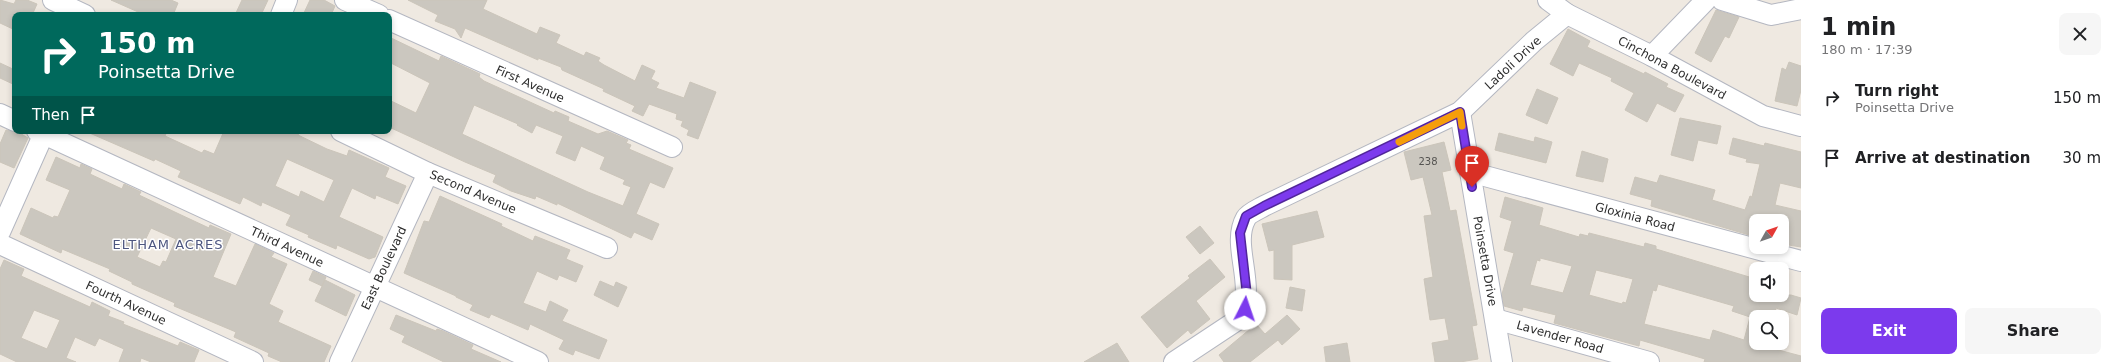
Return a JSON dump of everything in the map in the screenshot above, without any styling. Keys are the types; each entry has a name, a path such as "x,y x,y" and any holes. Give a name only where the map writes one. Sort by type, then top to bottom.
{"street":[{"path":"53,0 79,12"},
{"path":"282,12 287,0"},
{"path":"346,0 372,12"},
{"path":"1534,41 1547,0"},
{"name":"Cinchona Boulevard","path":"1547,0 1567,14 1652,56 1763,116 1801,126"},
{"path":"1652,56 1706,0"},
{"path":"1722,0 1771,15 1801,9"},
{"name":"Ladoli Drive","path":"1174,362 1239,319 1245,309 1247,296 1240,233 1246,216 1460,112 1534,41 1567,14"},
{"name":"First Avenue","path":"392,21 672,148"},
{"name":"Poinsetta Drive","path":"1460,112 1502,362"},
{"path":"0,114 12,120"},
{"path":"0,232 41,134"},
{"name":"Third Avenue","path":"46,134 538,362"},
{"name":"Second Avenue","path":"347,134 428,173 607,248"},
{"name":"Gloxinia Road","path":"1470,172 1801,262"},
{"name":"East Boulevard","path":"340,362 428,173"},
{"name":"Fourth Avenue","path":"0,244 253,362"},
{"name":"Lavender Road","path":"1495,319 1648,362"}],"building":[{"path":"0,0 14,4 16,0 27,0 37,4 33,12 12,12 12,29 0,23"},
{"path":"111,0 171,0 178,3 174,12 138,12"},
{"path":"242,0 268,0 262,12 236,12"},
{"path":"310,0 324,0 335,6 332,12 304,12"},
{"path":"408,0 487,0 483,9 537,34 540,27 560,35 556,43 584,56 586,52 600,58 598,61 604,65 635,81 642,65 655,71 651,79 659,83 656,88 684,98 690,82 716,92 698,139 687,135 689,130 681,126 683,121 676,119 677,114 649,104 643,116 632,111 635,106 603,91 604,89 562,70 561,67 538,58 538,60 465,28 461,38 455,29 435,21 438,15"},
{"path":"1716,10 1739,17 1729,38 1725,36 1711,62 1695,53"},
{"path":"1568,29 1590,41 1587,47 1644,74 1645,72 1668,84 1666,87 1684,95 1675,112 1657,103 1647,122 1625,110 1634,93 1611,81 1612,78 1579,63 1573,76 1550,64"},
{"path":"392,38 439,61 441,56 480,74 479,77 484,81 554,113 555,111 569,117 568,121 598,134 607,131 628,140 626,143 631,145 629,149 673,168 664,188 650,182 636,214 659,224 652,240 634,232 631,238 557,203 557,205 536,196 535,199 511,191 493,182 496,175 392,128 392,101 416,113 430,83 392,64","holes":["474,105 518,124 517,125 532,133 536,125 563,136 556,153 575,161 581,146 605,157 600,169 625,180 623,184 631,187 623,206 588,192 462,134"]},
{"path":"1789,62 1801,66 1801,90 1797,106 1775,101 1782,68 1786,70"},
{"path":"0,63 12,69 12,84 0,78"},
{"path":"1537,89 1558,98 1547,124 1526,115"},
{"path":"1680,118 1721,126 1717,144 1698,140 1693,161 1671,155"},
{"path":"6,130 12,131 12,134 21,134 28,138 14,168 0,162 0,144"},
{"path":"1499,133 1534,142 1535,137 1552,142 1546,163 1495,150"},
{"path":"92,134 166,134 165,136 202,153 204,150 214,154 223,134 298,134 327,149 347,156 349,150 389,168 385,177 406,186 398,204 376,195 375,199 352,188 339,217 383,237 375,257 369,259 337,245 336,249 308,237 309,235 286,225 291,215 262,202 261,206 243,197 240,204 178,177 181,171 155,159 154,161","holes":["287,159 334,180 324,202 301,191 299,197 275,186"]},
{"path":"1733,138 1764,146 1765,143 1801,152 1801,188 1780,183 1775,205 1801,211 1801,247 1789,245 1789,214 1749,214 1749,235 1651,206 1652,200 1630,194 1635,177 1657,183 1660,175 1715,190 1712,200 1745,210 1750,196 1752,197 1760,164 1746,162 1747,159 1729,154"},
{"path":"1444,142 1451,170 1442,172 1450,211 1456,210 1477,325 1472,326 1478,359 1460,362 1435,362 1432,343 1449,340 1445,318 1430,320 1424,279 1433,277 1424,216 1432,215 1423,177 1411,180 1404,152"},
{"path":"1582,151 1608,159 1603,182 1576,176"},
{"path":"56,157 80,168 81,164 92,169 90,174 122,189 124,184 141,192 139,195 179,214 209,228 210,225 231,234 213,277 236,286 255,244 274,253 271,257 287,264 269,304 283,311 278,322 331,346 324,362 282,362 268,356 269,353 234,337 236,332 174,306 175,303 132,284 132,282 109,271 110,269 62,249 61,253 20,234 31,208 53,218 54,216 58,217 70,190 46,180","holes":["151,228 176,239 166,262 163,261 160,267 137,257"]},
{"path":"440,196 502,224 501,226 533,241 535,236 570,250 566,259 583,266 576,282 559,275 557,280 537,271 523,303 546,312 550,301 568,310 562,321 607,340 599,359 575,350 573,355 559,349 564,340 530,324 528,330 491,314 489,318 470,310 473,305 404,273 424,221 429,222"},
{"path":"1505,197 1543,208 1539,225 1579,237 1580,234 1588,236 1589,233 1644,247 1645,243 1656,246 1656,249 1749,277 1749,302 1789,302 1789,295 1801,298 1797,315 1789,312 1789,310 1776,308 1776,310 1749,310 1749,317 1732,311 1734,306 1658,284 1656,291 1653,290 1644,324 1710,340 1713,330 1744,340 1749,321 1749,350 1778,350 1801,356 1801,362 1704,362 1705,359 1640,340 1639,346 1554,323 1556,315 1523,307 1522,311 1504,306 1502,294 1514,253 1504,250 1512,221 1500,217","holes":["1540,258 1572,266 1563,293 1530,285 1537,260 1540,261","1596,270 1633,279 1626,303 1623,302 1622,304 1589,295"]},
{"path":"1317,211 1324,237 1292,245 1292,280 1274,279 1274,250 1269,251 1262,224"},
{"path":"1200,226 1214,243 1200,254 1186,237"},
{"path":"1210,259 1225,277 1196,301 1210,319 1191,334 1188,330 1167,348 1141,317 1190,278 1188,276"},
{"path":"4,260 24,269 21,276 90,307 92,302 110,311 108,316 124,322 123,324 178,346 180,342 199,350 194,362 151,362 141,358 140,362 119,362 124,349 99,338 95,346 75,337 66,358 76,362 17,362 0,354 0,269","holes":["34,310 60,320 47,349 21,338"]},
{"path":"313,271 326,277 322,286 309,280"},
{"path":"325,280 355,295 346,316 315,301"},
{"path":"600,281 614,287 616,282 627,287 618,307 594,295"},
{"path":"1290,287 1305,290 1302,311 1286,308"},
{"path":"396,315 436,331 437,329 443,331 473,345 471,349 501,362 444,362 402,342 405,336 390,329"},
{"path":"1287,315 1300,329 1282,345 1278,340 1250,362 1224,362 1219,355 1256,324 1265,334"},
{"path":"1117,343 1129,362 1084,362"},
{"path":"1347,343 1350,362 1326,362 1324,347"}],"slow traffic":[{"path":"1399,142 1460,112 1462,126"}],"district":[{"name":"ELTHAM ACRES","path":"168,244"}],"route":[{"path":"1245,309 1247,296 1240,233 1246,216 1264,206 1460,112 1472,187"}]}
